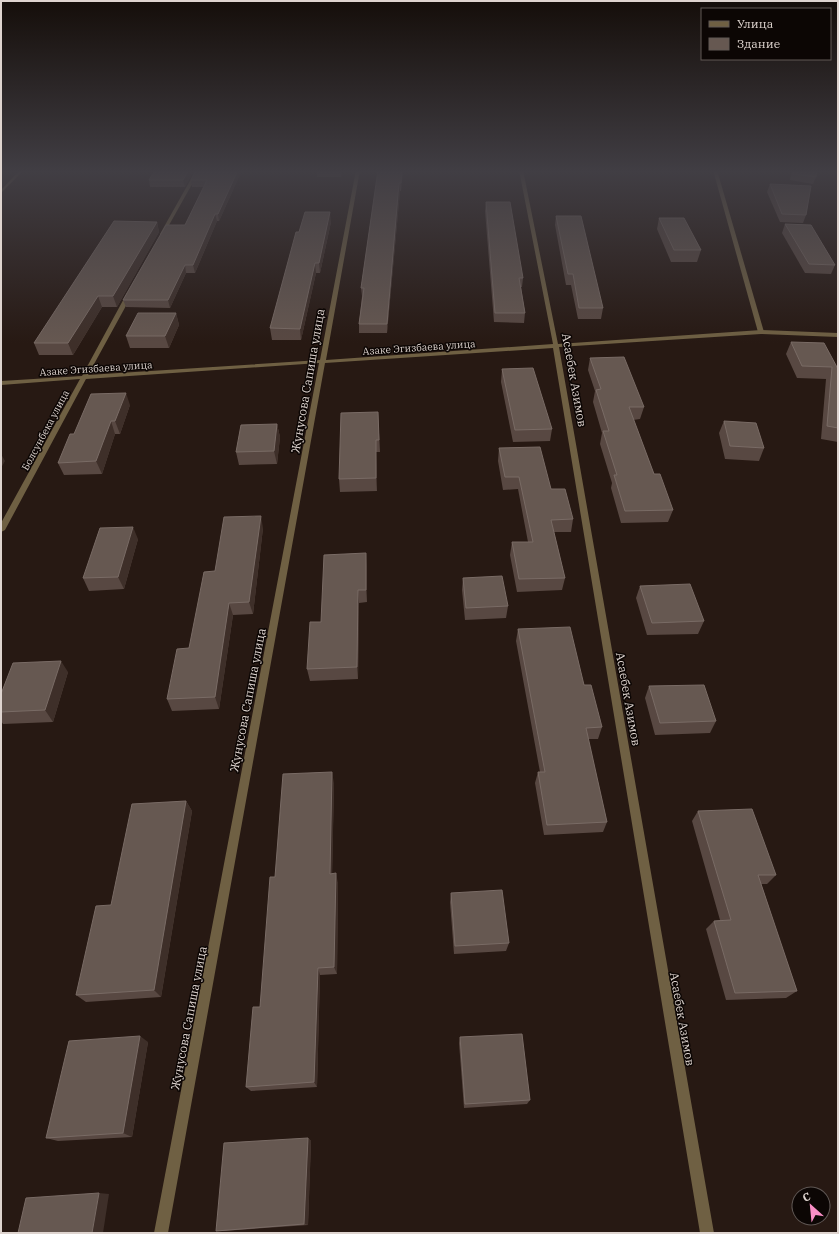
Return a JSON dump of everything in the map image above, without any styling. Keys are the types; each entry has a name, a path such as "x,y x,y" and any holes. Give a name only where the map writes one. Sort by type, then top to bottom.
{"street":[{"path":"159,240 166,228"},
{"name":"Жунусова Сапиша улица","path":"161,1233 348,228"},
{"name":"Асаебек Азимов","path":"532,228 556,346 707,1233"},
{"path":"731,228 761,332"},
{"name":"Болсунбека улица","path":"1,530 132,288"},
{"name":"Азаке Эгизбаева улица","path":"1,384 761,332 838,335"}],"building":[{"path":"110,228 154,228 113,296 98,296 68,343 34,343"},
{"path":"165,228 209,228 193,265 185,265 168,300 123,300"},
{"path":"300,228 327,228 319,263 315,263 300,329 270,328 296,232 299,232"},
{"path":"370,228 395,228 387,324 359,324 364,288 361,288"},
{"path":"488,228 514,228 523,278 519,278 525,313 495,313"},
{"path":"558,228 584,228 603,308 579,308 573,274 568,274"},
{"path":"663,228 689,228 701,250 674,250"},
{"path":"787,228 813,228 835,265 809,264"},
{"path":"138,313 176,313 165,336 126,336"},
{"path":"791,342 824,343 838,369 838,428 827,426 832,367 802,366"},
{"path":"624,357 644,407 629,407 654,474 660,474 673,510 625,511 614,475 617,475 603,431 609,431 596,390 601,389 590,358"},
{"path":"533,368 552,429 515,430 502,369"},
{"path":"126,393 115,421 111,421 96,461 58,463 70,434 74,434 91,394"},
{"path":"378,412 379,440 376,440 376,478 339,479 341,413"},
{"path":"724,421 756,423 764,448 730,446"},
{"path":"277,424 274,451 236,452 241,425"},
{"path":"540,447 551,489 565,489 573,519 551,520 565,578 519,579 512,542 533,542 519,477 505,477 499,448"},
{"path":"261,516 249,602 229,603 215,697 167,699 177,649 189,648 204,572 215,571 224,517"},
{"path":"133,527 118,577 83,578 100,528"},
{"path":"366,553 366,590 358,590 357,667 307,669 310,622 321,622 324,555"},
{"path":"502,576 508,606 466,608 463,578"},
{"path":"690,584 704,621 652,623 640,586"},
{"path":"570,627 584,685 591,685 602,727 586,728 607,822 547,825 538,772 545,772 518,629"},
{"path":"61,661 45,710 1,712 1,694 13,663"},
{"path":"704,685 716,721 660,723 649,686"},
{"path":"332,772 330,874 336,873 334,967 318,968 314,1082 246,1087 253,1007 260,1007 270,877 275,877 283,774"},
{"path":"186,801 154,990 76,995 96,906 111,905 132,804"},
{"path":"752,809 776,875 758,875 797,991 735,993 714,921 731,920 698,811"},
{"path":"502,890 509,943 455,946 451,893"},
{"path":"522,1034 530,1100 465,1104 460,1037"},
{"path":"140,1036 123,1133 46,1138 69,1041"},
{"path":"308,1138 304,1224 216,1231 224,1143"},
{"path":"99,1193 92,1233 18,1233 26,1198"}]}
